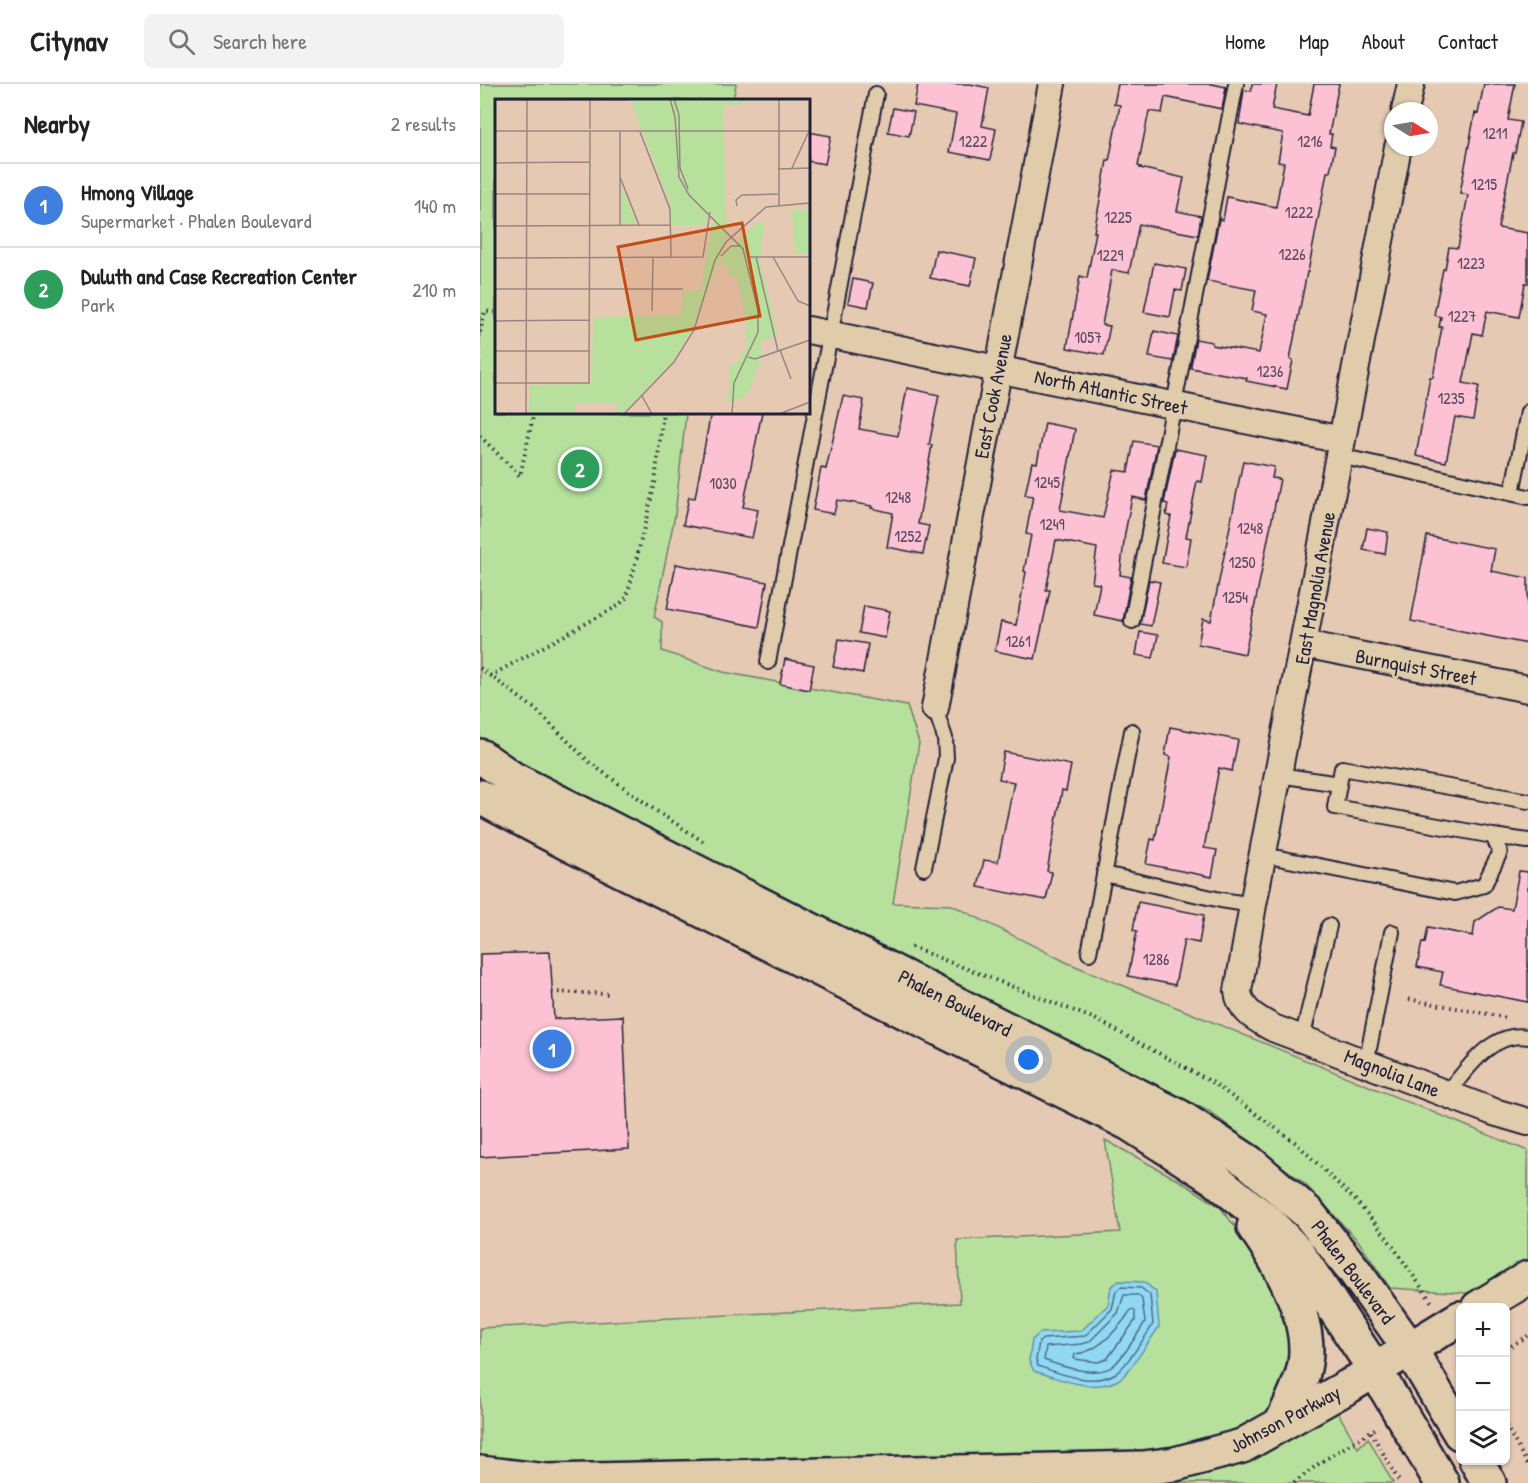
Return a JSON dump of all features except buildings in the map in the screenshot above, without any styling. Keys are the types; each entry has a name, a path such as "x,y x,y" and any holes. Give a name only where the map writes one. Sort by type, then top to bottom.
{"main road":[{"name":"Phalen Boulevard","path":"480,756 513,778 1190,1123 1249,1162 1308,1213 1353,1269 1410,1349 1456,1425"},
{"name":"Phalen Boulevard","path":"480,796 584,852 1130,1124 1214,1178 1269,1223 1297,1252 1375,1370 1442,1483"},
{"path":"1151,1137 1206,1179 1248,1220 1276,1262 1295,1303 1304,1329 1305,1363 1299,1385 1281,1423"},
{"path":"1486,1303 1528,1278"},
{"name":"Johnson Parkway","path":"480,1473 547,1481 1141,1476 1175,1464 1242,1446 1456,1321"},
{"path":"1478,1465 1489,1483"}],"street":[{"name":"East Cook Avenue","path":"935,708 1052,84"},
{"path":"1407,102 1411,84"},
{"name":"East Magnolia Avenue","path":"1259,1020 1243,1007 1238,991 1396,156"},
{"name":"North Atlantic Street","path":"820,332 1174,406 1341,448"},
{"name":"Burnquist Street","path":"1304,644 1528,689"},
{"name":"Magnolia Lane","path":"1259,1020 1273,1028 1366,1064 1512,1119 1528,1122"}],"lane":[{"path":"1132,621 1236,84"},
{"path":"810,396 820,332 876,94"},
{"path":"1512,493 1528,412"},
{"path":"768,663 807,414"},
{"path":"1341,448 1528,497"},
{"path":"924,868 946,758 945,738 935,708"},
{"path":"1089,953 1132,731"},
{"path":"1528,801 1342,768 1335,807 1528,841"},
{"path":"1279,775 1339,784"},
{"path":"1264,855 1455,893 1484,885 1500,852 1493,836"},
{"path":"1104,874 1253,905"},
{"path":"1302,1039 1329,926"},
{"path":"1366,1064 1392,932"},
{"path":"1447,1094 1469,1066 1492,1044 1521,1035 1528,1037"}],"path":[{"path":"480,332 485,311 495,313"},
{"path":"480,436 520,476 534,414"},
{"path":"490,676 618,606 627,597 655,483 663,414"},
{"path":"480,668 535,709 589,762 655,810 712,847"},
{"path":"900,943 1095,1019 1212,1083 1296,1143 1356,1201 1385,1235 1421,1286"},
{"path":"552,992 610,994"},
{"path":"1409,999 1517,1020"},
{"path":"1510,1347 1528,1336"},
{"path":"1294,1483 1329,1457 1371,1432 1400,1483"},
{"path":"1510,1433 1528,1465"}],"green space":[{"path":"480,84 736,84 733,99 495,99 495,414 686,414 675,515 654,617 662,622 662,651 723,672 907,706 919,743 893,903 952,905 1068,963 1528,1151 1528,1297 1390,1288 1359,1242 1304,1183 1210,1112 514,762 480,740"},
{"path":"1105,1140 1182,1182 1220,1207 1250,1246 1289,1326 1358,1448 1368,1438 1393,1483 480,1483 480,1328 960,1303 957,1240 1120,1232"}],"water":[{"path":"1119,1281 1144,1282 1156,1292 1159,1327 1124,1375 1110,1383 1088,1385 1034,1371 1029,1361 1032,1340 1040,1333 1081,1331 1108,1305 1111,1287"}],"place":[{"name":"Duluth and Case Recreation Center","path":"580,469"},
{"name":"Hmong Village","path":"552,1049"}]}
